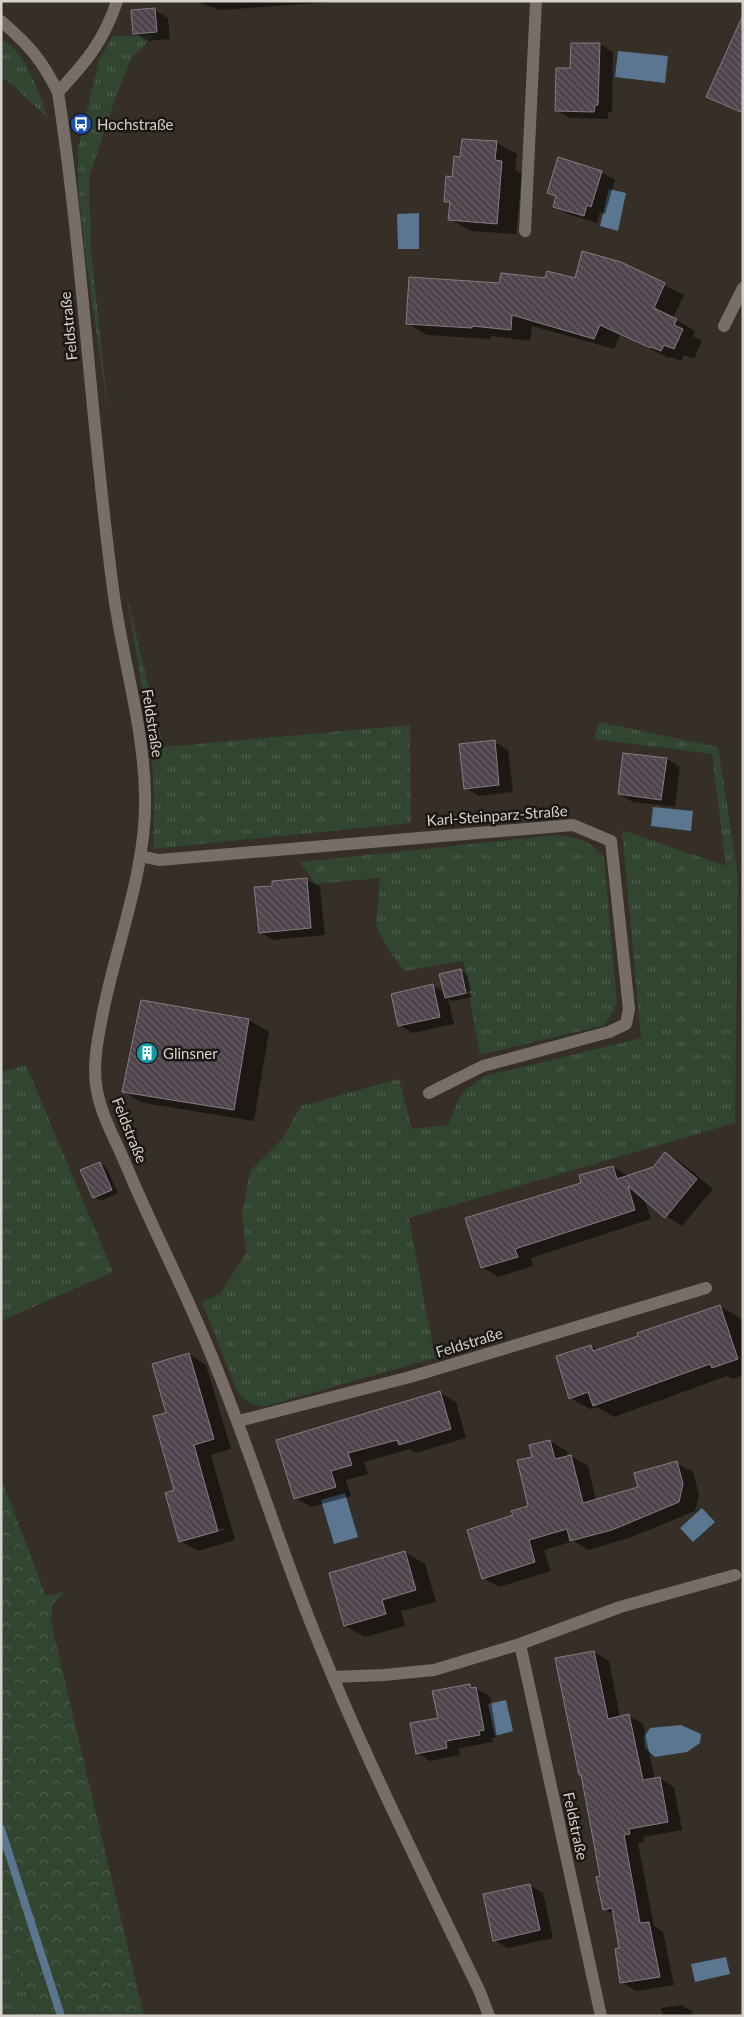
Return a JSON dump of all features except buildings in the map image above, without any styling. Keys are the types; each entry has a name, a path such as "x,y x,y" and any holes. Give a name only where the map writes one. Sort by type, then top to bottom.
{"street":[{"path":"58,92 98,46 109,25 117,1"},
{"path":"526,231 536,1"},
{"name":"Feldstraße","path":"1,22 30,46 45,65 58,92 113,592 143,766 145,800 140,856 110,975 95,1066 97,1091 103,1113 149,1221 206,1340 239,1421 294,1581 333,1677 410,1847 480,1992 489,2016"},
{"path":"724,326 743,288"},
{"name":"Karl-Steinparz-Straße","path":"140,856 159,860 573,825 611,841 629,1009 626,1024 609,1032 483,1066 429,1093"},
{"name":"Feldstraße","path":"239,1421 410,1377 706,1288"},
{"path":"333,1677 384,1675 434,1670 520,1644 620,1607 735,1575"},
{"name":"Feldstraße","path":"520,1644 601,2016"}],"green space":[{"path":"154,35 131,59 114,102 89,178 91,250 109,419 86,260 78,189 78,148 99,60 113,36"},
{"path":"1,40 9,44 24,62 36,86 48,118 7,80 1,78"},
{"path":"126,593 163,747 410,725 411,823 153,849 154,796 151,739"},
{"path":"599,722 718,747 738,875 735,1123 409,1218 435,1358 263,1407 248,1402 238,1394 202,1302 220,1294 246,1253 242,1214 250,1171 283,1138 301,1106 399,1079 412,1129 448,1125 459,1098 468,1088 485,1076 641,1038 622,830 726,866 712,754 594,739"},
{"path":"557,835 584,841 594,847 604,858 617,1004 605,1025 480,1055 463,961 404,971 389,951 376,926 380,878 315,884 300,862"},
{"path":"26,1065 113,1272 1,1321 1,1072"},
{"path":"1,1478 46,1596 64,1592 52,1605 51,1622 144,2016 35,2016 1,1909"},
{"path":"1,1909 35,2016 1,2016"}],"water":[{"path":"618,51 668,56 665,83 615,77"},
{"path":"609,189 626,193 618,231 600,226"},
{"path":"419,213 419,249 398,249 397,214"},
{"path":"653,807 693,811 691,831 651,826"},
{"path":"345,1493 358,1537 334,1544 321,1500"},
{"path":"702,1508 715,1522 693,1542 680,1528"},
{"path":"506,1700 513,1731 495,1736 488,1704"},
{"path":"681,1725 701,1734 700,1743 687,1752 655,1757 645,1748 644,1737 650,1728"},
{"path":"726,1957 730,1974 695,1982 691,1964"}],"waterway":[{"path":"1,1829 61,2016"}],"place":[{"name":"Hochstraße","path":"81,124"},
{"name":"Glinsner","path":"147,1053"}]}
